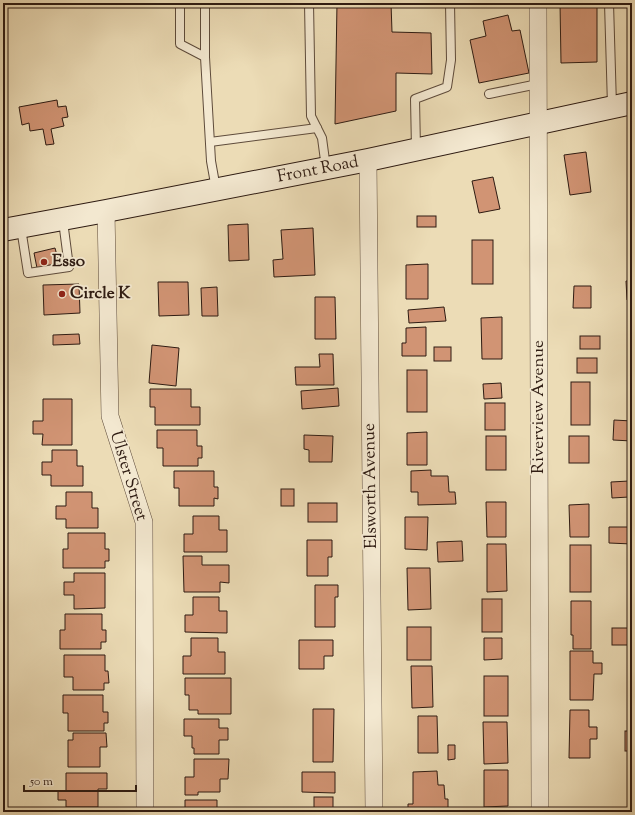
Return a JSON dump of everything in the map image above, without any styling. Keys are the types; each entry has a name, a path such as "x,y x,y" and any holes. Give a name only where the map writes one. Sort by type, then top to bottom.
{"main road":[{"name":"Front Road","path":"12,229 326,169 622,106"}],"street":[{"name":"Riverview Avenue","path":"538,3 540,812"},
{"name":"Elsworth Avenue","path":"368,160 374,812"},
{"name":"Ulster Street","path":"106,212 110,416 144,522 145,812"}],"lane":[{"path":"180,3 180,44 205,57"},
{"path":"205,3 205,57 211,161 216,190"},
{"path":"309,3 310,116 322,138 326,169"},
{"path":"416,150 415,99 448,87 451,60 450,3"},
{"path":"609,3 622,106"},
{"path":"489,94 538,84"},
{"path":"210,142 317,128"},
{"path":"12,229 28,273 69,267 63,220"}],"building":[{"path":"337,3 391,3 392,32 431,33 432,74 396,73 396,111 335,124"},
{"path":"560,3 597,3 597,62 561,63"},
{"path":"508,15 512,31 520,30 529,73 479,83 470,40 486,36 483,21"},
{"path":"57,100 58,107 66,106 68,117 62,118 64,126 51,129 54,144 46,145 43,129 30,131 29,123 22,125 19,107"},
{"path":"586,152 591,192 570,195 564,155"},
{"path":"493,177 500,209 479,213 472,181"},
{"path":"417,216 436,216 436,227 417,227"},
{"path":"248,224 249,260 229,261 228,225"},
{"path":"313,228 315,275 274,277 273,260 283,259 281,230"},
{"path":"472,240 493,240 493,284 472,284"},
{"path":"55,248 59,263 37,268 34,253"},
{"path":"428,264 428,299 406,299 406,265"},
{"path":"626,281 632,281 632,300 627,300"},
{"path":"158,282 188,282 189,315 159,316"},
{"path":"79,284 80,313 44,315 43,285"},
{"path":"574,286 591,286 591,308 573,308"},
{"path":"217,287 218,316 202,316 201,288"},
{"path":"315,297 335,297 336,339 315,339"},
{"path":"444,307 446,321 409,323 408,310"},
{"path":"502,317 502,359 482,359 481,318"},
{"path":"426,327 426,356 402,356 402,343 406,343 406,328"},
{"path":"79,334 80,344 53,345 53,335"},
{"path":"580,336 600,336 600,349 580,349"},
{"path":"152,345 179,348 176,386 149,383"},
{"path":"434,347 451,347 451,361 434,361"},
{"path":"319,354 333,354 334,385 296,385 295,367 320,367"},
{"path":"577,358 597,358 597,373 577,373"},
{"path":"407,370 427,370 427,412 407,412"},
{"path":"571,382 590,382 590,425 571,425"},
{"path":"501,383 502,398 484,399 483,384"},
{"path":"338,388 339,406 302,409 301,391"},
{"path":"150,389 191,389 191,407 200,407 200,425 155,425 155,407 150,407"},
{"path":"43,399 72,399 72,445 42,445 43,434 33,434 33,421 43,421"},
{"path":"485,403 505,403 505,430 485,430"},
{"path":"614,420 632,421 632,441 613,440"},
{"path":"157,430 197,430 197,446 202,446 202,458 198,458 198,466 163,466 163,448 157,448"},
{"path":"427,432 427,465 407,465 407,433"},
{"path":"304,435 333,436 332,462 309,462 309,450 304,449"},
{"path":"486,436 506,436 506,470 486,470"},
{"path":"569,436 589,436 589,463 569,463"},
{"path":"52,450 77,450 77,466 83,466 83,486 51,486 51,475 42,475 42,462 52,462"},
{"path":"431,470 431,476 448,476 449,492 455,492 456,504 418,505 418,492 411,492 411,471"},
{"path":"174,471 214,471 214,487 218,487 218,499 214,498 214,506 179,506 179,488 174,488"},
{"path":"629,481 630,496 632,496 632,525 629,525 629,497 612,498 611,482"},
{"path":"281,489 294,489 294,506 281,506"},
{"path":"66,492 92,492 92,508 98,508 98,528 66,528 66,519 56,519 56,506 66,506"},
{"path":"486,502 506,502 506,537 487,537"},
{"path":"308,503 337,503 337,522 308,522"},
{"path":"589,504 589,537 570,537 569,505"},
{"path":"193,516 219,516 219,530 227,530 227,552 184,552 184,534 193,534"},
{"path":"405,517 428,517 427,550 405,549"},
{"path":"609,527 632,527 632,544 609,543"},
{"path":"68,533 105,533 105,549 109,549 109,561 105,561 105,568 63,568 63,549 68,549"},
{"path":"307,540 332,540 332,557 328,557 328,576 307,576"},
{"path":"462,541 463,561 438,562 437,542"},
{"path":"487,544 506,544 507,591 487,592"},
{"path":"570,545 591,545 591,592 570,592"},
{"path":"183,556 202,556 202,565 229,565 229,583 220,582 220,592 184,592"},
{"path":"407,568 430,568 431,609 408,610"},
{"path":"74,573 105,573 105,608 74,609 74,595 64,595 64,582 74,582"},
{"path":"315,585 338,585 338,597 335,597 335,627 315,627"},
{"path":"193,597 219,597 219,611 227,611 227,633 185,632 185,615 193,615"},
{"path":"482,599 502,599 502,632 482,632"},
{"path":"571,601 591,601 591,649 573,649 573,635 571,635"},
{"path":"65,614 102,614 102,630 106,630 106,642 101,642 101,649 60,649 60,630 65,630"},
{"path":"407,627 431,627 431,660 407,660"},
{"path":"612,628 632,628 632,645 612,645"},
{"path":"191,638 218,638 218,652 225,652 225,674 183,674 183,656 191,656"},
{"path":"484,638 502,638 502,659 484,660"},
{"path":"299,640 333,640 333,656 324,656 324,669 299,669"},
{"path":"570,651 593,651 593,663 602,663 602,674 594,674 593,700 570,700"},
{"path":"64,655 105,655 105,671 108,671 109,683 104,683 104,690 73,690 73,677 64,677"},
{"path":"411,666 432,666 433,707 412,708"},
{"path":"484,676 508,676 508,716 484,716"},
{"path":"185,678 231,678 231,714 198,714 198,710 189,710 189,695 185,695"},
{"path":"63,695 103,695 103,712 108,712 108,723 104,723 104,731 68,731 68,713 63,713"},
{"path":"313,709 334,709 333,762 313,762"},
{"path":"570,710 589,710 589,727 597,727 597,739 590,739 590,758 569,758"},
{"path":"418,716 437,716 438,753 418,753"},
{"path":"184,719 219,719 219,728 228,728 228,740 219,740 219,754 194,754 194,748 192,748 192,736 184,736"},
{"path":"483,722 507,722 508,763 484,764"},
{"path":"625,731 632,731 632,751 625,751"},
{"path":"73,733 106,733 107,747 100,747 100,767 68,767 68,740 73,740"},
{"path":"448,745 455,745 455,759 448,760"},
{"path":"194,759 229,759 228,779 220,779 220,792 198,792 198,795 185,795 185,777 194,777"},
{"path":"484,770 508,770 508,806 484,807"},
{"path":"437,771 438,785 444,785 445,799 448,799 448,812 408,812 408,804 413,804 413,772"},
{"path":"302,772 335,772 335,793 302,792"},
{"path":"66,773 107,773 107,789 98,789 98,807 66,807 66,800 58,800 58,791 66,791"},
{"path":"314,797 333,797 333,812 314,812"},
{"path":"185,800 217,800 217,809 226,809 226,812 185,812"}],"place":[{"name":"Esso","path":"44,262"},
{"name":"Circle K","path":"62,294"}]}
